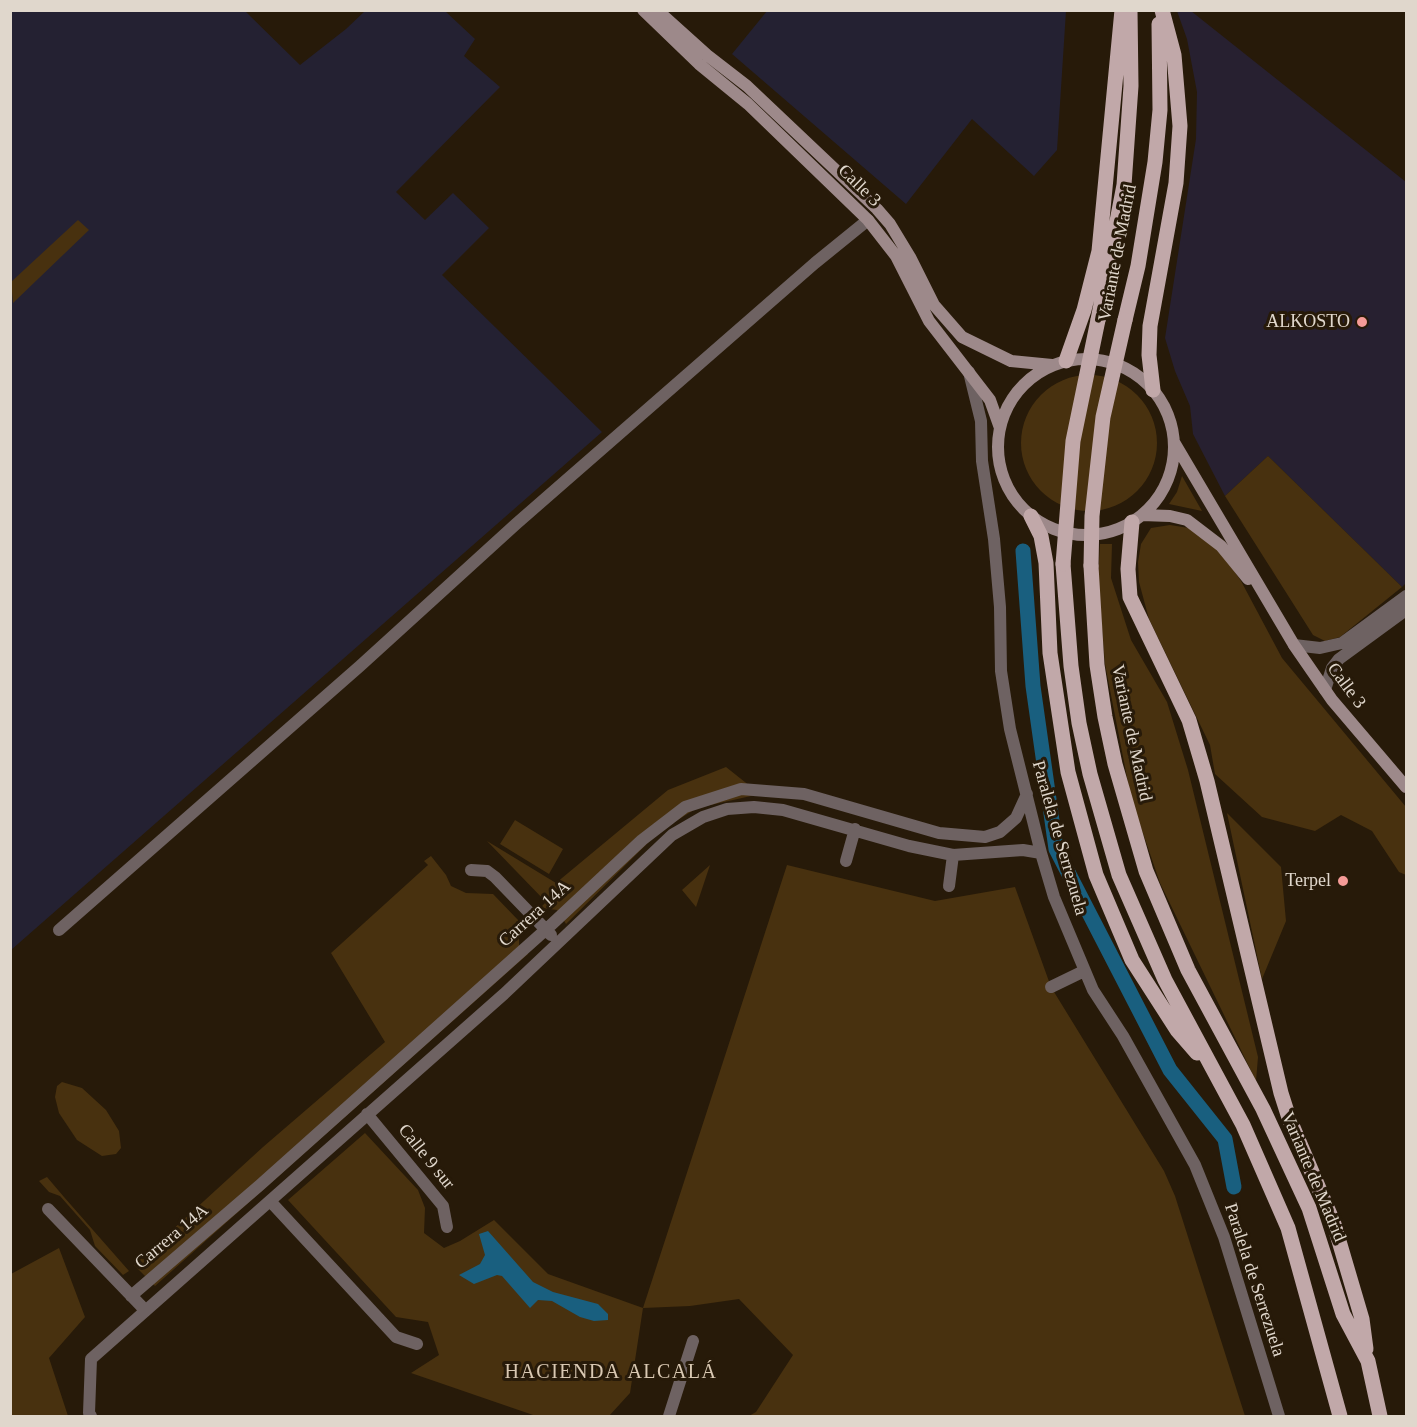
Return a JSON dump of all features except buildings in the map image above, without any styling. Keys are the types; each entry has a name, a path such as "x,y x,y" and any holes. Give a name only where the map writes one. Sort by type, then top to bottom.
{"main road":[{"name":"Calle 3","path":"642,10 699,64 748,104 868,220 896,256 929,321 990,400 1000,428"},
{"name":"Calle 3","path":"657,10 707,55 747,86 877,209 910,257 934,305 962,337 1011,361 1060,363"},
{"path":"1060,363 1084,310 1099,251 1122,10"},
{"name":"Variante de Madrid","path":"1130,10 1131,86 1124,185 1073,441 1063,564 1079,723 1107,837 1119,875 1142,932 1264,1169 1288,1228 1340,1416"},
{"path":"1153,390 1149,355 1150,327 1176,183 1180,126 1174,55 1160,10"},
{"name":"Variante de Madrid","path":"1160,10 1160,110 1155,162 1138,266 1104,417 1092,516 1091,566 1097,665 1105,717 1117,774 1146,871 1188,970 1286,1155 1309,1208 1343,1314 1368,1361 1380,1416"},
{"path":"1093,359 1119,365 1142,379 1153,390 1164,405 1174,442 1173,463 1167,482 1157,500 1137,518 1107,532 1080,535 1054,529 1031,516 1020,505 1004,479 998,447 1000,428 1007,408 1019,390 1035,375 1060,363 1093,359"},
{"name":"Calle 3","path":"1174,442 1294,645 1326,690 1407,787"},
{"path":"1031,516 1041,536 1046,562 1050,653 1068,772 1096,875 1132,960 1177,1030 1217,1075"},
{"name":"Calle 3","path":"1137,518 1170,516 1188,520 1205,531 1221,546 1266,601"},
{"path":"1137,518 1128,569 1130,597 1189,720 1207,781 1281,1093 1289,1118 1334,1224 1362,1319 1368,1361"}],"street":[{"path":"59,930 360,666 516,524 730,340 815,263 868,220"},
{"name":"Paralela de Serrezuela","path":"969,371 981,421 982,461 994,539 1000,607 1001,671 1010,729 1054,897 1084,970 1195,1165 1224,1237 1279,1416"},
{"path":"1294,645 1320,648 1342,643 1407,596"},
{"path":"1326,690 1332,668 1339,659 1407,610"},
{"name":"Carrera 14A","path":"131,1296 260,1185 546,930 642,840 685,807 741,789 804,794 939,833 985,837 1000,832 1016,818 1028,794"},
{"name":"Carrera 14A","path":"91,1416 89,1413 91,1359 504,994 672,835 703,817 727,809 754,807 783,810 909,846 953,855 1023,850 1041,853"},
{"path":"846,861 855,829"},
{"path":"949,886 953,855"},
{"path":"471,870 487,870 558,942"},
{"path":"1051,987 1084,970"},
{"name":"Calle 9 sur","path":"367,1114 443,1206 447,1227"},
{"path":"270,1201 396,1336 417,1344"},
{"path":"48,1209 145,1310"},
{"path":"669,1416 693,1341"}],"shaded area":[{"path":"11,11 245,11 300,65 365,11 445,11 475,39 464,56 500,87 396,192 425,220 453,193 489,228 442,275 602,432 11,950"},
{"path":"767,11 1066,11 1057,150 1034,176 972,119 906,204 732,54"},
{"name":"ALKOSTO","path":"1177,11 1191,11 1406,182 1406,583 1402,587 1268,456 1225,496 1193,434 1190,406 1175,371 1165,338 1196,139 1197,92 1187,39"},
{"path":"78,220 89,230 13,303 11,282"},
{"path":"1089,375 1115,380 1127,386 1137,395 1146,405 1152,417 1157,443 1152,469 1146,481 1137,491 1127,500 1115,506 1089,511 1063,506 1051,500 1041,491 1032,481 1026,469 1021,443 1026,417 1032,405 1041,395 1051,386 1063,380"},
{"path":"1268,456 1402,587 1340,637 1325,641 1313,635 1225,496"},
{"path":"1182,476 1202,511 1169,504 1177,492"},
{"path":"1170,525 1189,528 1219,549 1241,581 1282,658 1406,807 1406,875 1399,872 1372,831 1341,815 1315,831 1262,817 1215,774 1210,745 1149,619 1139,582 1138,562 1141,544 1151,528"},
{"path":"1100,544 1112,544 1111,578 1131,640 1167,702 1188,770 1258,1057 1256,1081 1160,883 1131,798 1105,664 1098,578"},
{"path":"726,767 760,794 697,808 660,831 566,924 557,910 540,908 546,902 487,841 556,883 668,790"},
{"path":"1227,813 1281,867 1286,921 1262,979"},
{"path":"515,820 563,849 549,874 500,844"},
{"path":"431,856 446,875 451,886 466,893 493,894 519,921 519,945 528,954 155,1286 134,1265 263,1147 385,1042 331,953 428,865 424,861"},
{"path":"710,865 696,907 682,890"},
{"path":"787,865 935,901 1015,887 1051,987 1164,1171 1175,1196 1245,1416 749,1416 756,1412 793,1355 739,1299 690,1306 643,1308"},
{"path":"62,1082 82,1088 106,1110 119,1131 121,1148 116,1154 102,1156 77,1140 59,1113 55,1097 57,1086"},
{"path":"365,1133 418,1190 425,1208 424,1233 444,1248 494,1220 548,1274 643,1308 630,1393 609,1416 536,1416 411,1373 439,1355 428,1322 396,1317 288,1200"},
{"path":"47,1177 129,1271 123,1275 95,1246 90,1230 60,1196 49,1192 39,1181"},
{"path":"59,1248 85,1317 49,1358 68,1416 11,1416 11,1274"}],"water":[{"path":"488,1231 533,1282 553,1292 598,1304 608,1314 608,1320 594,1321 580,1317 552,1301 538,1300 530,1308 502,1276 497,1275 474,1284 459,1275 480,1264 485,1255 479,1234"}],"waterway":[{"path":"1023,551 1033,686 1056,849 1170,1070 1225,1139 1234,1187"}],"place":[{"name":"ALKOSTO","path":"1362,322"},
{"name":"Terpel","path":"1343,881"}],"district":[{"name":"HACIENDA ALCALÁ","path":"611,1373"}]}
